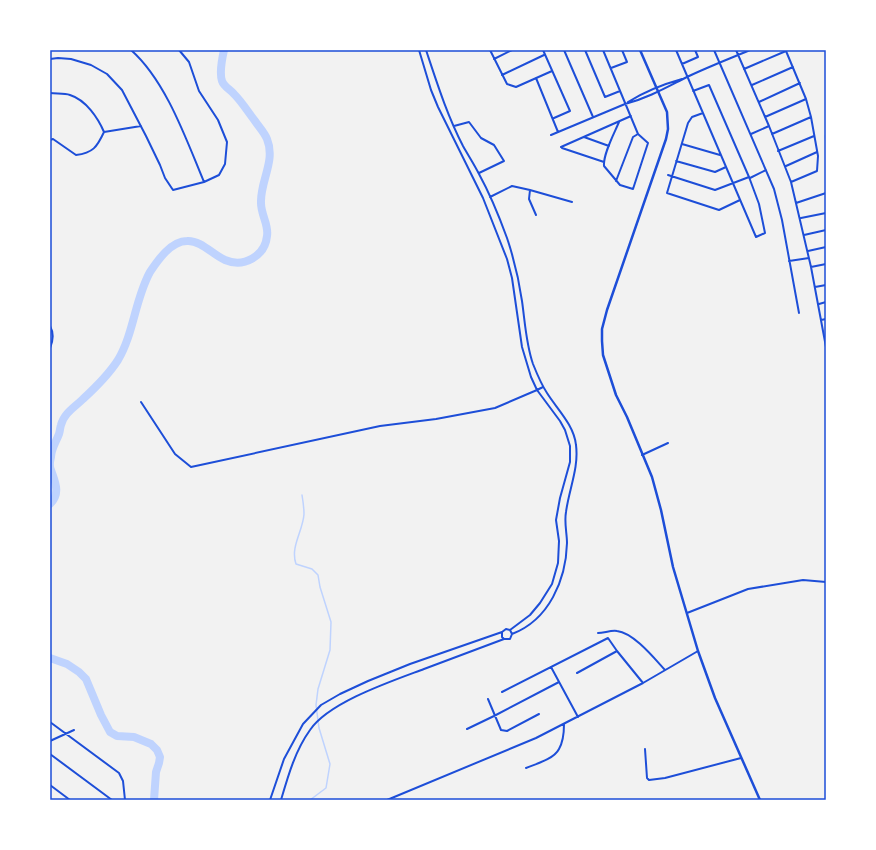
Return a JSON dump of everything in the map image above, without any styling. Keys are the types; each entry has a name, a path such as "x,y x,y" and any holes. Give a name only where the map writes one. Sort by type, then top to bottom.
{"street":[{"path":"131,50 157,81 182,128 204,182"},
{"path":"50,60 58,58 71,59 91,65 107,74 122,90 160,164 165,178 173,190 204,182 219,175 225,164 227,142 218,120 199,91 189,62 179,50"},
{"path":"270,800 284,759 303,724 321,706 340,694 410,664 502,632 506,629 510,630 530,615 540,603 552,584 558,563 559,541 556,520 560,498 570,462 570,446 560,420 537,390 531,378 522,347 512,278 507,259 484,198 438,107 431,90 419,50"},
{"path":"281,800 291,765 310,729 324,716 344,703 373,689 510,639 512,634 535,620 550,602 559,588 566,565 567,542 565,521 568,498 576,462 575,438 560,410 543,387 532,361 525,330 521,294 513,258 503,226 479,173 463,146 444,106 426,50"},
{"path":"490,50 507,84 516,87 552,71"},
{"path":"494,59 512,50"},
{"path":"543,50 570,111 554,118"},
{"path":"564,50 593,117"},
{"path":"585,50 604,97 620,91"},
{"path":"603,50 638,134 648,143 634,189 620,185 604,166 609,146 619,122"},
{"path":"611,68 627,62 622,50"},
{"path":"640,50 668,112 668,129 666,139 607,310 602,329 603,355 616,395 627,417 652,477 661,510 673,567 686,613 714,698 760,800"},
{"path":"676,50 702,113 756,237 765,233 760,204 750,177 709,85 693,91"},
{"path":"682,64 698,57 695,50"},
{"path":"714,50 774,189 782,220 799,313"},
{"path":"736,50 752,85 778,151 786,166 791,182 801,218 826,346"},
{"path":"551,135 635,101 750,50"},
{"path":"744,69 786,51 800,83 811,117 817,152 817,171 791,182"},
{"path":"502,75 544,54"},
{"path":"752,85 793,67"},
{"path":"625,104 634,98 687,77"},
{"path":"536,78 554,118 554,124 558,132"},
{"path":"759,102 800,83"},
{"path":"50,93 70,95 85,104 98,119 104,132 98,145 86,154 76,155 53,140 50,140"},
{"path":"765,117 806,99"},
{"path":"702,113 690,120 667,193 719,210 740,200"},
{"path":"604,162 561,147 630,116"},
{"path":"772,134 811,117"},
{"path":"454,126 469,122 481,138 494,145 504,161 479,173"},
{"path":"104,132 141,126"},
{"path":"751,134 769,126"},
{"path":"616,181 633,137 638,134"},
{"path":"584,136 609,146"},
{"path":"778,151 814,136"},
{"path":"682,144 720,155"},
{"path":"786,166 817,152"},
{"path":"676,161 715,172 726,167"},
{"path":"668,175 715,190 766,170"},
{"path":"490,197 512,186 572,202"},
{"path":"530,190 529,199 536,215"},
{"path":"796,203 826,193"},
{"path":"801,218 826,213"},
{"path":"804,235 826,230"},
{"path":"808,251 826,247"},
{"path":"789,261 809,258"},
{"path":"811,267 826,264"},
{"path":"815,287 826,284"},
{"path":"819,304 826,302"},
{"path":"821,320 826,319"},
{"path":"50,326 52,328 53,342 50,348"},
{"path":"141,402 175,454 191,466 380,426 436,419 495,408 543,387"},
{"path":"642,455 668,443"},
{"path":"570,446 576,445"},
{"path":"686,613 748,589 802,580 826,582"},
{"path":"510,630 512,634"},
{"path":"598,633 617,631 634,638 665,670"},
{"path":"502,632 502,637 504,640"},
{"path":"502,692 608,638 643,683"},
{"path":"577,673 617,651"},
{"path":"387,800 519,746 643,683 698,651"},
{"path":"551,667 578,717"},
{"path":"467,729 559,682"},
{"path":"488,699 501,730 507,731 539,714"},
{"path":"50,722 119,773 123,781 125,800"},
{"path":"526,768 553,755 559,749 564,735 564,724"},
{"path":"50,741 74,730"},
{"path":"645,749 647,778 649,780 665,778 741,758"},
{"path":"50,754 112,800"},
{"path":"50,785 70,800"}],"waterway":[{"path":"50,504 56,492 50,462 62,421 70,410 102,381 118,360 128,339 145,282 161,257 176,244 192,241 202,245 220,258 232,262 239,262 246,261 258,254 265,243 267,228 262,212 261,195 269,163 269,147 264,134 240,100 223,83 221,70 224,50"},
{"path":"826,134 826,143"},
{"path":"302,495 304,514 295,551 296,564 312,569 318,575 320,587 331,622 330,650 318,689 316,705 319,728 330,764 326,788 310,800"},
{"path":"50,658 67,664 86,679 110,732 117,736 134,737 151,744 157,750 160,757 156,772 154,800"}]}
